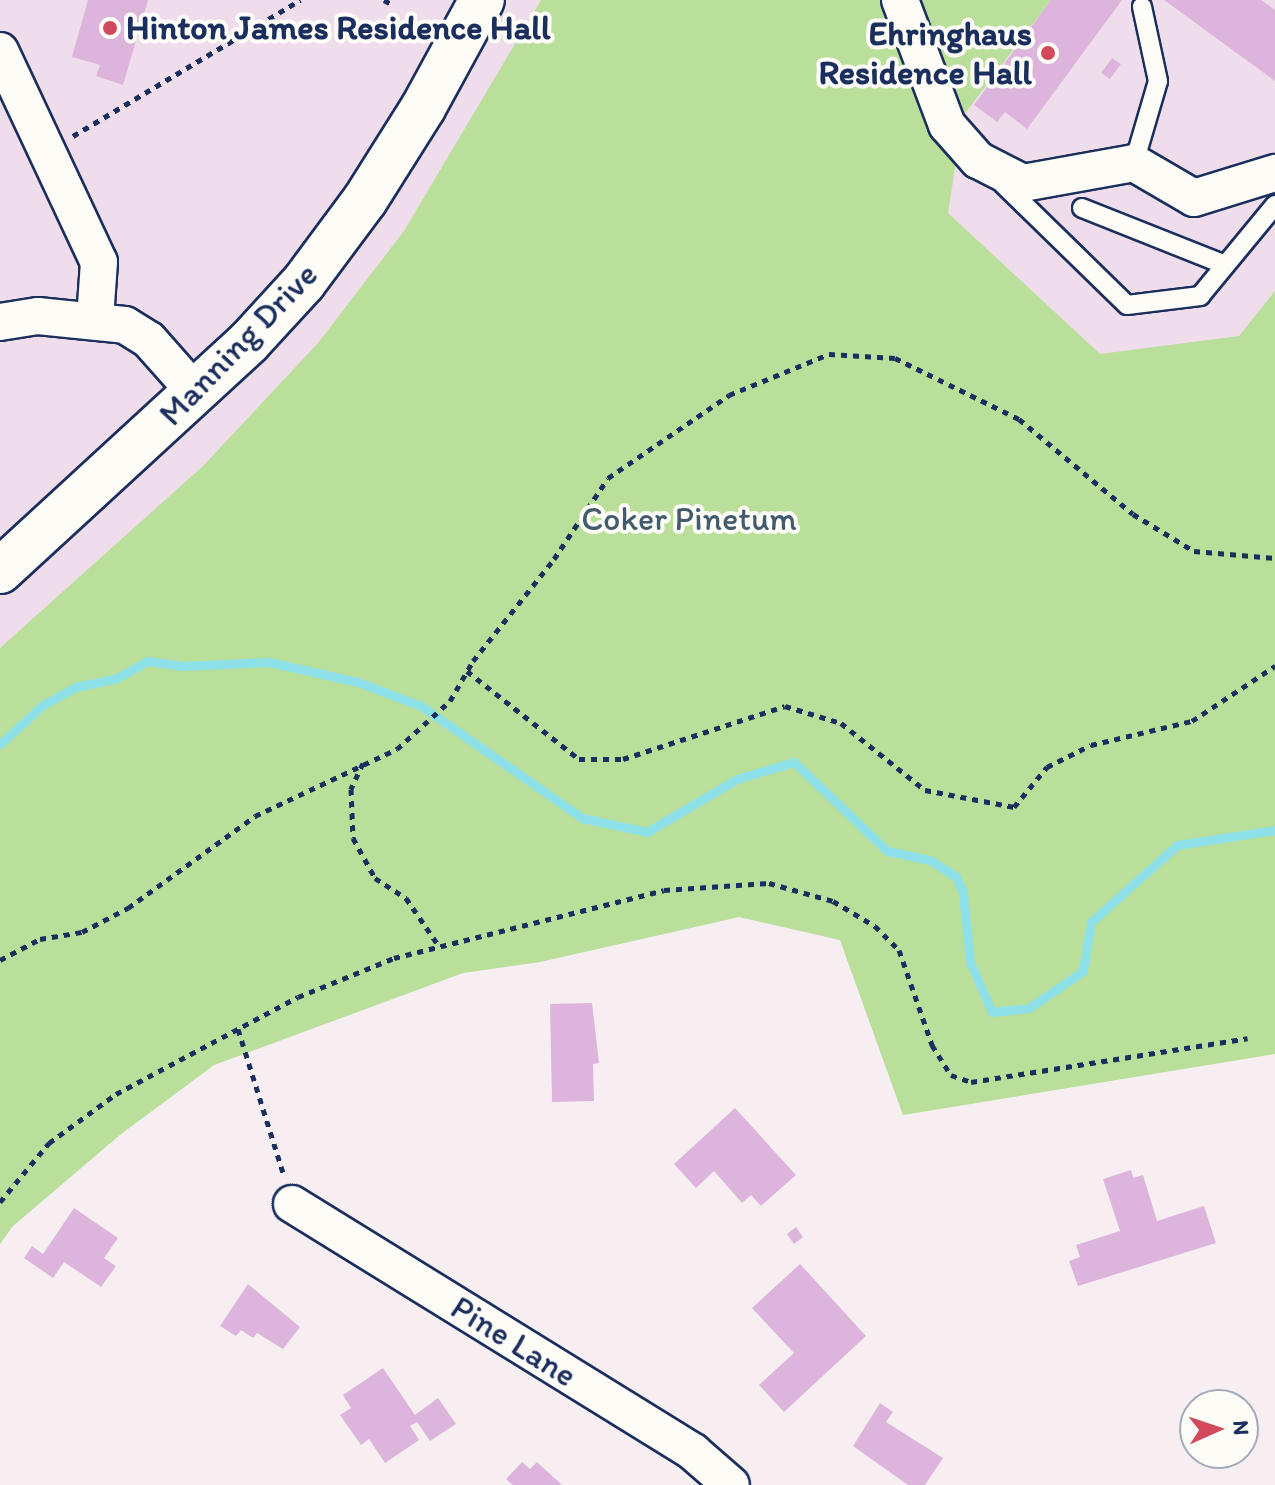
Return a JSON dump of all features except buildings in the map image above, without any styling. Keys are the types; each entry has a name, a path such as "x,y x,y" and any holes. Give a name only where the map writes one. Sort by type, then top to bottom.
{"street":[{"name":"Manning Drive","path":"0,571 195,392 304,282 365,200 482,0"},
{"path":"900,0 947,125 978,160 1023,183 1134,163 1194,198 1275,173"},
{"path":"0,51 99,262 95,319"},
{"path":"0,322 38,316 95,319 125,325 149,340 195,392"},
{"name":"Pine Lane","path":"292,1204 693,1452 731,1485"}],"lane":[{"path":"1134,163 1158,81 1142,7"},
{"path":"978,160 1127,305 1200,296 1275,205"},
{"path":"1082,208 1225,265"}],"path":[{"path":"48,151 300,0"},
{"path":"384,0 393,5"},
{"path":"0,960 40,939 82,932 128,908 255,816 363,762 397,749 450,701 467,671 608,478 729,395 829,354 895,358 1019,419 1133,514 1194,551 1275,558"},
{"path":"467,671 579,759 623,759 785,706 841,723 925,790 1014,807 1047,767 1091,745 1192,721 1275,666"},
{"path":"363,762 351,789 353,838 375,878 406,898 439,946"},
{"path":"0,1202 49,1143 116,1094 298,997 439,946 664,890 769,883 833,901 875,926 899,950 938,1055 951,1075 971,1082 1248,1038"},
{"path":"238,1029 292,1204"}],"shaded area":[{"name":"Coker Pinetum","path":"0,0 1275,0 1275,1047 903,1115 840,940 739,917 540,962 463,973 214,1065 121,1134 13,1226 0,1244"}],"green space":[{"name":"Coker Pinetum","path":"541,0 1051,0 963,116 948,213 1100,354 1239,336 1275,291 1275,1054 903,1115 840,940 739,917 540,962 463,973 214,1065 121,1134 13,1226 0,1244 0,648 203,466 318,343 404,231"}],"waterway":[{"path":"0,744 43,705 76,687 115,679 147,661 183,666 269,662 358,682 421,706 582,818 647,832 737,779 794,762 887,851 930,860 956,877 963,893 970,962 992,1012 1029,1008 1083,971 1091,922 1177,845 1275,830"}],"place":[{"name":"Hinton James Residence Hall","path":"110,28"},
{"name":"Ehringhaus Residence Hall","path":"1048,53"}]}
